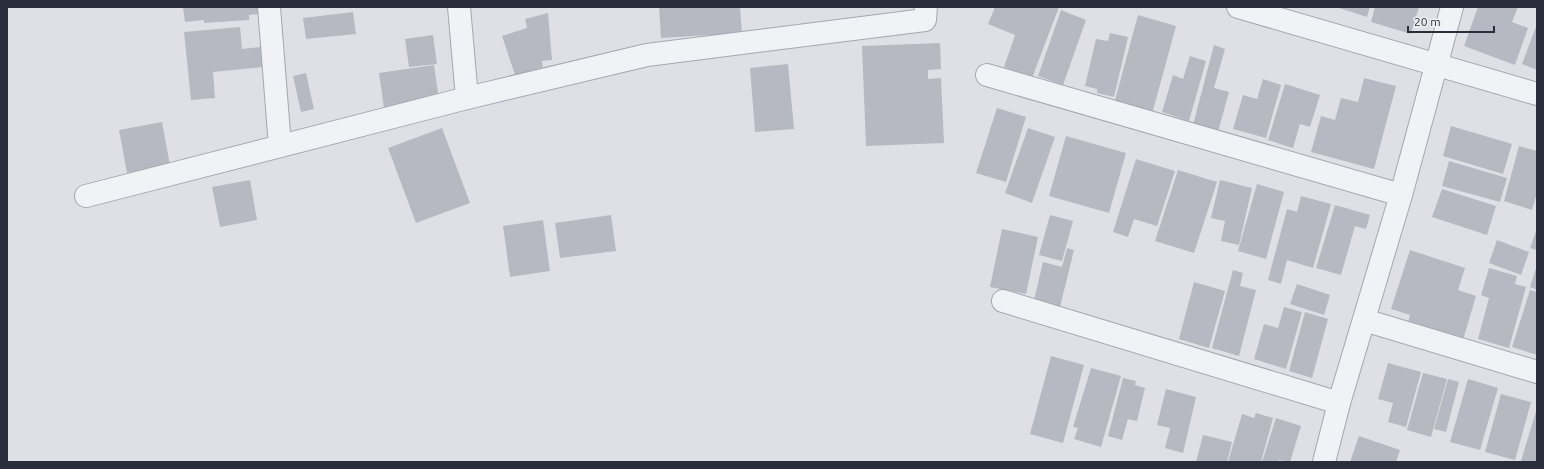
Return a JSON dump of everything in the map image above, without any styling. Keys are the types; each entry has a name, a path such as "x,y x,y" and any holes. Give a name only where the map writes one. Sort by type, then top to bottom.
{"street":[{"path":"269,7 280,146"},
{"path":"459,7 467,98"},
{"path":"86,196 467,98 647,55 925,20 926,7"},
{"path":"1238,7 1537,94"},
{"path":"1324,462 1339,403 1401,195 1452,7"},
{"path":"987,75 1401,195"},
{"path":"1003,301 1339,403"},
{"path":"1364,320 1537,372"}],"building":[{"path":"183,7 258,7 259,14 249,15 249,20 204,23 204,20 185,22"},
{"path":"659,7 740,7 742,33 661,38"},
{"path":"995,7 1059,7 1032,78 1004,67 1015,35 988,24"},
{"path":"1336,7 1370,7 1367,17"},
{"path":"1375,7 1419,7 1411,34 1371,22"},
{"path":"1478,7 1518,7 1512,22 1528,28 1515,65 1464,46"},
{"path":"1061,10 1086,20 1063,85 1038,76"},
{"path":"353,12 356,34 306,39 303,18"},
{"path":"548,13 552,60 542,61 543,67 529,71 531,77 517,81 502,36 527,28 525,19"},
{"path":"1138,15 1176,26 1152,114 1114,104"},
{"path":"1537,24 1537,70 1522,64"},
{"path":"240,27 242,49 261,47 263,67 213,72 215,98 191,100 184,32"},
{"path":"1110,33 1128,37 1114,97 1097,93 1097,89 1085,86 1096,39 1108,41"},
{"path":"433,35 437,64 409,67 405,39"},
{"path":"940,43 941,69 928,70 928,79 941,78 944,143 866,146 862,46"},
{"path":"1214,45 1225,49 1214,88 1229,92 1218,132 1193,125"},
{"path":"1190,56 1206,61 1189,121 1162,112 1173,75 1183,79"},
{"path":"788,64 794,129 755,132 750,68"},
{"path":"434,65 439,100 384,108 379,73"},
{"path":"306,73 314,109 301,112 293,76"},
{"path":"1364,78 1396,86 1374,169 1311,152 1321,116 1335,120 1341,98 1358,102"},
{"path":"1263,79 1281,85 1266,138 1233,129 1243,95 1257,99"},
{"path":"1285,84 1320,95 1310,127 1300,124 1293,148 1268,140"},
{"path":"997,108 1026,117 1006,182 976,173"},
{"path":"162,122 170,165 127,173 119,130"},
{"path":"1451,126 1512,144 1503,174 1443,156"},
{"path":"442,128 470,203 416,223 388,148"},
{"path":"1028,128 1055,137 1032,203 1005,193"},
{"path":"1066,136 1126,153 1109,213 1049,196"},
{"path":"1519,146 1537,151 1537,193 1532,210 1504,201"},
{"path":"1136,159 1175,171 1157,226 1134,219 1128,237 1113,232"},
{"path":"1449,161 1507,178 1500,202 1442,186"},
{"path":"1178,170 1217,182 1194,253 1155,241"},
{"path":"250,180 257,220 220,227 212,187"},
{"path":"1220,180 1252,188 1239,245 1221,241 1225,221 1211,218"},
{"path":"1257,184 1284,192 1266,259 1238,251"},
{"path":"1442,189 1496,206 1487,235 1432,217"},
{"path":"1301,196 1331,204 1313,268 1287,260 1281,284 1268,280 1287,209 1297,212"},
{"path":"1335,205 1370,215 1366,229 1355,226 1341,275 1316,268"},
{"path":"611,215 616,251 560,258 555,223"},
{"path":"1050,215 1073,221 1062,261 1039,255"},
{"path":"543,220 550,271 510,277 503,226"},
{"path":"1537,228 1537,250 1530,248"},
{"path":"1002,229 1038,237 1026,294 990,287"},
{"path":"1497,240 1529,252 1521,275 1489,263"},
{"path":"1067,248 1074,250 1060,307 1034,300 1043,262 1062,267"},
{"path":"1410,250 1465,268 1458,290 1476,296 1463,340 1408,322 1410,315 1391,309"},
{"path":"1537,265 1537,290 1530,287"},
{"path":"1489,268 1517,276 1515,284 1526,287 1509,348 1478,339 1489,298 1481,295"},
{"path":"1233,270 1243,273 1240,286 1256,290 1239,356 1212,348"},
{"path":"1194,282 1225,291 1209,348 1179,339"},
{"path":"1297,284 1330,295 1324,315 1290,304"},
{"path":"1530,290 1537,292 1537,355 1512,347"},
{"path":"1284,307 1302,312 1286,369 1254,359 1264,324 1278,328"},
{"path":"1305,312 1328,319 1312,378 1289,371"},
{"path":"1051,356 1084,365 1063,443 1030,434"},
{"path":"1388,363 1421,372 1406,427 1388,422 1393,403 1378,399"},
{"path":"1091,368 1121,376 1101,447 1074,439 1078,428 1073,427"},
{"path":"1423,373 1447,379 1431,437 1407,430"},
{"path":"1123,378 1136,381 1135,385 1145,388 1137,421 1128,419 1122,440 1108,436"},
{"path":"1448,379 1459,382 1446,432 1434,429"},
{"path":"1468,379 1498,388 1480,450 1450,442"},
{"path":"1166,389 1196,397 1183,453 1165,448 1170,428 1157,425"},
{"path":"1501,394 1531,402 1515,460 1485,452"},
{"path":"1537,408 1537,462 1521,461"},
{"path":"1256,413 1273,418 1261,462 1228,462 1242,414 1254,418"},
{"path":"1276,418 1301,426 1290,462 1279,460 1279,462 1262,462"},
{"path":"1203,435 1232,442 1227,462 1196,462"},
{"path":"1359,436 1400,450 1396,462 1350,462"}]}
